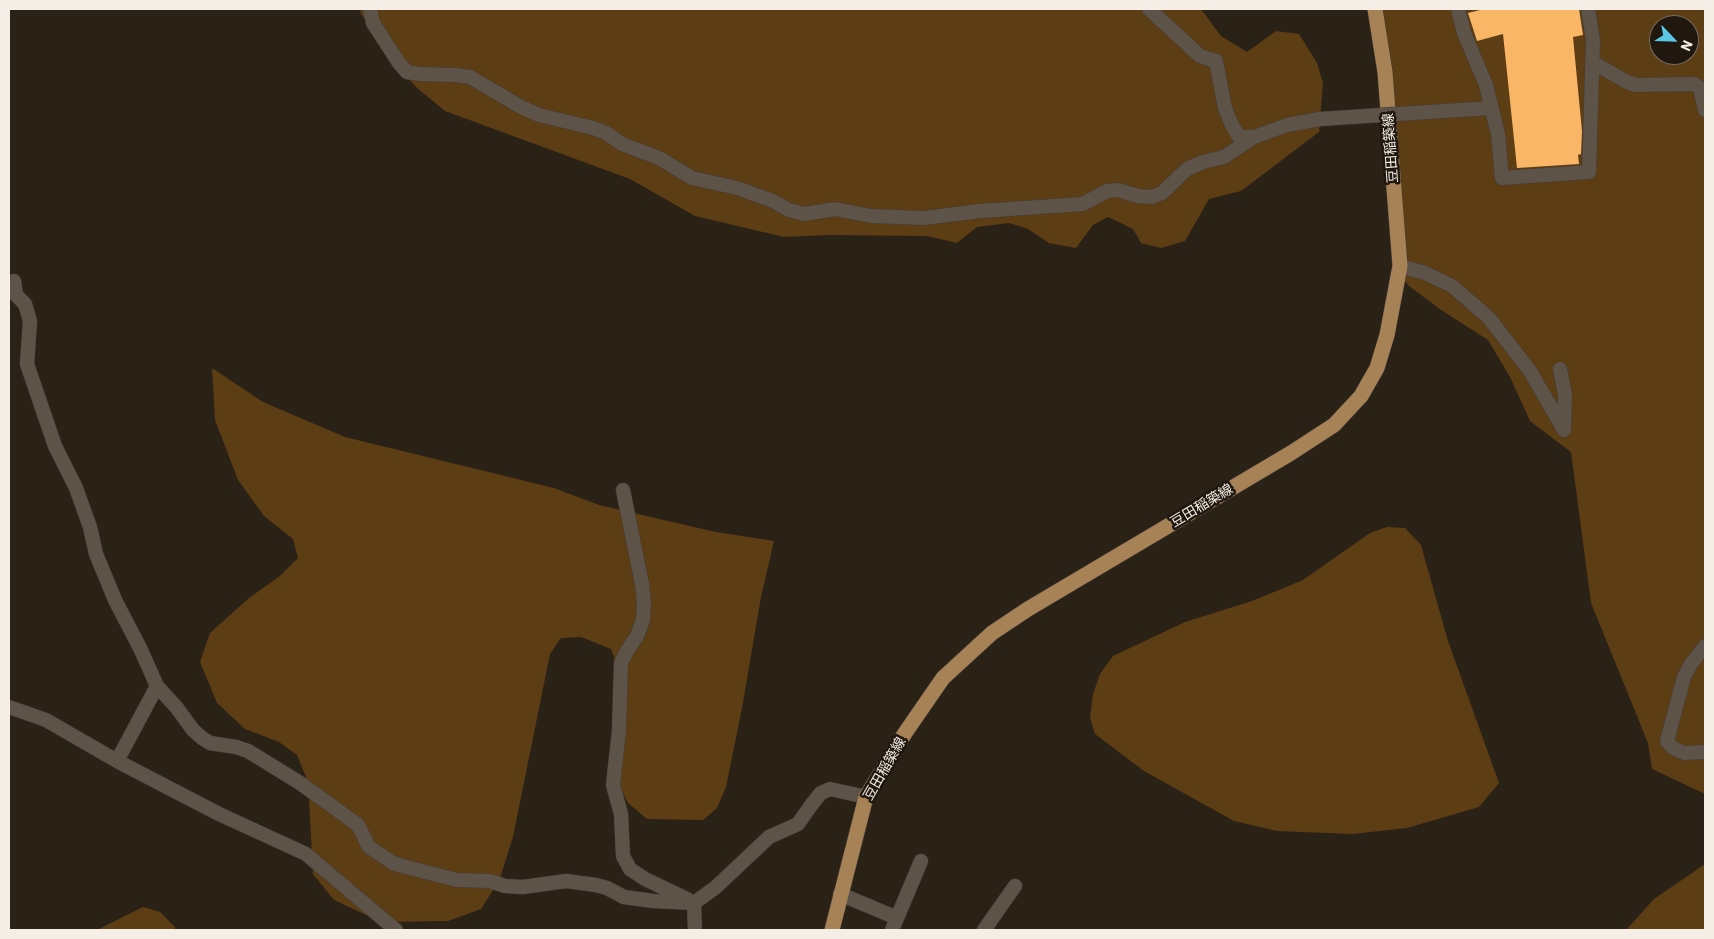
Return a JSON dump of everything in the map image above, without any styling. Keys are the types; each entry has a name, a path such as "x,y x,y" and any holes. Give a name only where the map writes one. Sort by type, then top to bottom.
{"main road":[{"name":"豆田稲築線","path":"832,930 866,797 943,678 992,633 1291,453 1334,425 1361,396 1377,368 1387,335 1400,266 1386,72 1374,9"}],"street":[{"path":"370,9 373,23 399,63 408,72 470,77 522,108 539,115 606,133 622,144 659,158 692,178 737,188 773,201 789,210 804,214 836,209 871,216 924,218 980,211 1083,204 1107,191 1118,190 1138,196 1152,197 1162,193 1187,169 1203,162 1224,157 1254,137 1287,125 1320,120 1492,108"},
{"path":"1149,9 1200,56 1216,61 1231,123 1239,137 1254,137"},
{"path":"1458,9 1464,33 1486,85 1492,108 1498,134 1502,178 1589,172 1593,40 1588,9"},
{"path":"1592,62 1627,82 1636,85 1694,84 1700,88 1705,110"},
{"path":"1400,266 1452,286 1489,318 1530,371 1564,430 1566,395 1560,369"},
{"path":"14,281 16,295 25,304 30,321 27,364 43,406 55,446 76,488 90,527 96,554 157,686 177,708 193,730 202,738 210,743 248,751 300,783 358,824 369,847 393,863 457,880 490,881 505,886 523,887 566,880 596,885 624,897 653,901 694,903 716,887 769,837 798,824 821,793 830,790 866,797"},
{"path":"623,490 642,584 644,603 643,620 637,636 621,663 619,731 613,785 621,814 623,856 630,869 645,880 694,903"},
{"path":"1705,646 1684,677 1668,741 1673,748 1684,753 1705,752"},
{"path":"117,761 157,686"},
{"path":"9,707 46,720 117,761 218,814 306,854 396,930"},
{"path":"840,894 895,924 921,861"},
{"path":"984,930 1015,886"},
{"path":"694,903 695,930"}],"shaded area":[{"path":"360,9 1201,9 1221,36 1247,52 1276,31 1299,34 1317,63 1323,83 1319,132 1241,191 1209,199 1185,241 1161,248 1141,243 1133,229 1108,217 1093,225 1076,248 1049,243 1028,229 1009,223 977,227 957,243 927,236 829,235 784,237 695,216 630,179 445,111 417,88 387,55 361,14"},
{"path":"1380,9 1705,9 1705,794 1652,769 1648,743 1591,603 1571,452 1530,421 1510,377 1488,340 1441,310 1409,286 1403,279"},
{"path":"212,368 263,402 345,437 554,488 599,505 716,532 774,541 761,597 726,787 717,808 703,820 647,819 628,803 613,775 617,665 611,649 581,637 561,638 550,654 513,837 499,881 481,909 448,921 381,922 334,900 313,874 308,782 297,755 279,742 245,729 217,703 200,662 210,633 249,598 280,576 298,558 293,539 264,516 238,480 215,420"},
{"path":"1387,527 1405,528 1421,545 1448,641 1499,783 1479,807 1407,828 1352,834 1277,831 1234,821 1144,771 1095,734 1090,718 1093,694 1100,674 1113,656 1185,622 1252,601 1303,580 1370,533"},
{"path":"1705,864 1705,930 1626,930 1654,899"},
{"path":"143,907 160,912 175,927 175,930 97,930"}],"building":[{"path":"1484,9 1579,9 1583,35 1573,37 1582,131 1581,154 1578,155 1579,164 1517,168 1503,34 1477,41 1468,13"}]}
